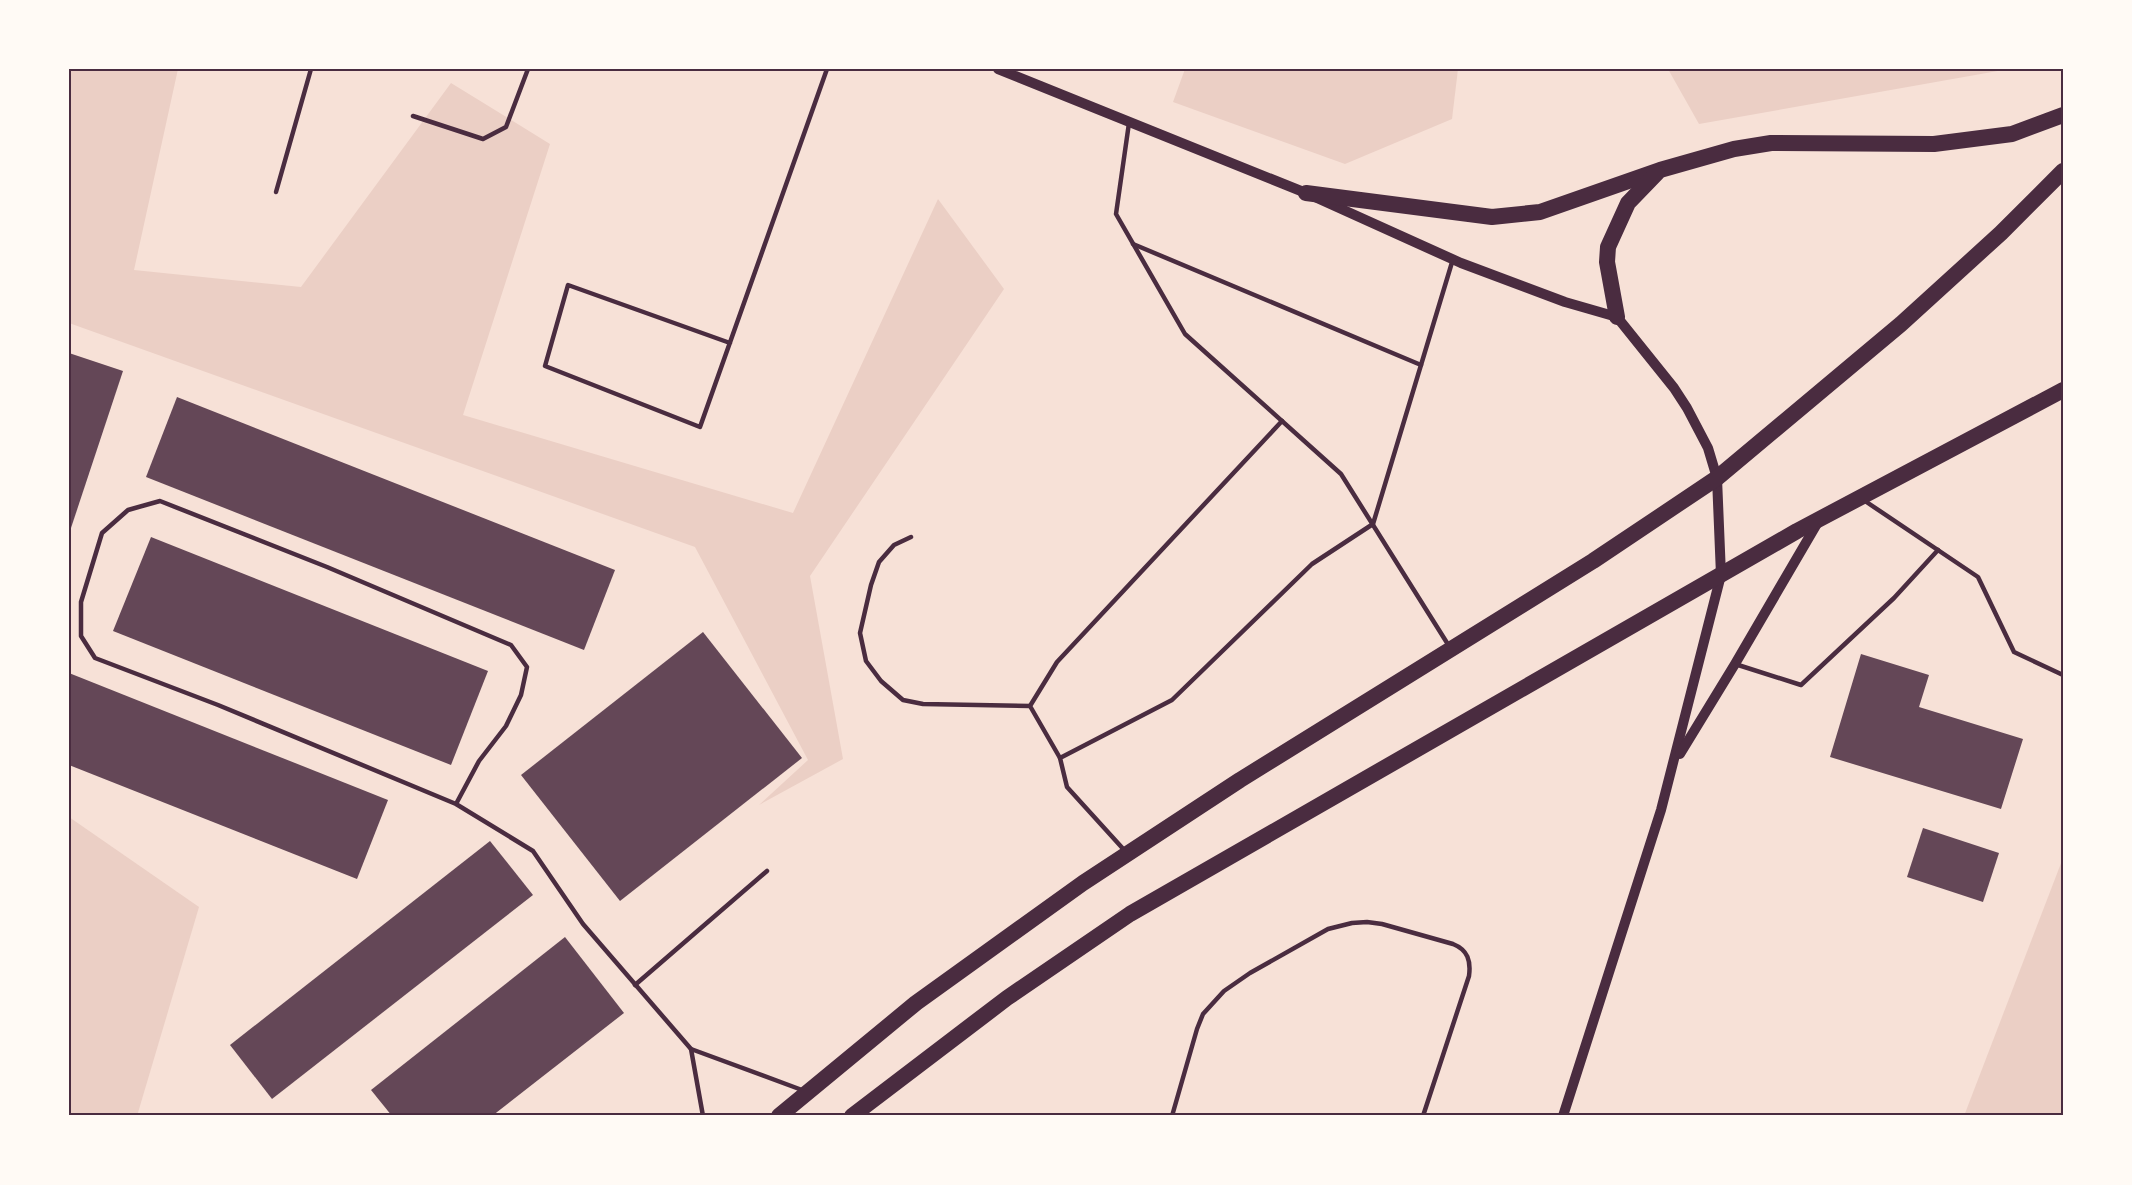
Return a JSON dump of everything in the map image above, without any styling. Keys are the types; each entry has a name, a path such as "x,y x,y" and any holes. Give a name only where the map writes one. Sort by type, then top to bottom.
{"highway":[{"path":"1306,194 1492,217 1540,212 1660,170 1734,149 1771,143 1934,144 2012,134 2063,115"},
{"path":"1617,317 1607,262 1608,247 1628,204 1660,170"},
{"path":"779,1116 916,1003 1083,882 1240,780 1593,561 1717,478 1901,324 2001,233 2063,171"},
{"path":"852,1116 1007,998 1130,914 1820,519 2063,390"}],"street":[{"path":"998,69 1306,194 1453,259 1566,302 1617,317 1674,388 1687,408 1708,448 1717,478 1721,575 1661,810 1563,1116"},
{"path":"1675,762 1820,519"}],"lane":[{"path":"276,192 311,69"},
{"path":"413,116 483,139 506,127 528,69"},
{"path":"730,343 568,285 545,366 700,427 730,343 827,69"},
{"path":"1129,121 1116,214 1185,334 1341,474 1452,649"},
{"path":"1133,244 1421,365"},
{"path":"1060,758 1172,700 1312,564 1373,524 1453,259"},
{"path":"1030,706 1057,662 1282,421"},
{"path":"1860,497 1978,577 2014,652 2063,675"},
{"path":"456,804 479,761 506,726 521,695 527,667 511,645 327,567 160,501 128,510 102,533 81,602 81,636 95,658 218,705 456,804 533,851 583,924 691,1049 807,1093"},
{"path":"911,537 894,545 879,562 860,633 866,661 881,681 903,700 922,704 1030,706"},
{"path":"1735,664 1801,685 1894,598 1938,550"},
{"path":"1030,706 1060,758 1067,787 1128,854"},
{"path":"635,985 767,871"},
{"path":"1172,1116 1197,1029 1212,1001 1244,977 1328,929 1352,922 1367,922 1453,944 1463,948 1468,957 1469,976 1423,1116"},
{"path":"691,1049 703,1116"}],"shaded area":[{"path":"69,69 178,69 134,270 301,287 451,83 550,144 463,415 793,513 938,199 1004,289 810,576 843,759 759,805 808,760 695,547 69,323"},
{"path":"1185,69 1458,69 1452,119 1345,164 1173,102"},
{"path":"1668,69 2009,69 1699,124"},
{"path":"69,817 199,907 137,1116 69,1116"},
{"path":"2063,858 2063,1116 1964,1116"}],"building":[{"path":"69,353 123,371 69,534"},
{"path":"177,397 615,570 584,650 146,477"},
{"path":"151,537 488,671 451,765 113,631"},
{"path":"703,632 802,758 620,901 521,775"},
{"path":"1861,654 1929,675 1919,707 2023,739 2001,809 1830,757"},
{"path":"69,673 388,800 357,879 69,765"},
{"path":"1923,828 1999,853 1983,902 1907,877"},
{"path":"490,841 533,895 272,1099 230,1045"},
{"path":"565,937 624,1013 492,1116 392,1116 371,1090"}]}
